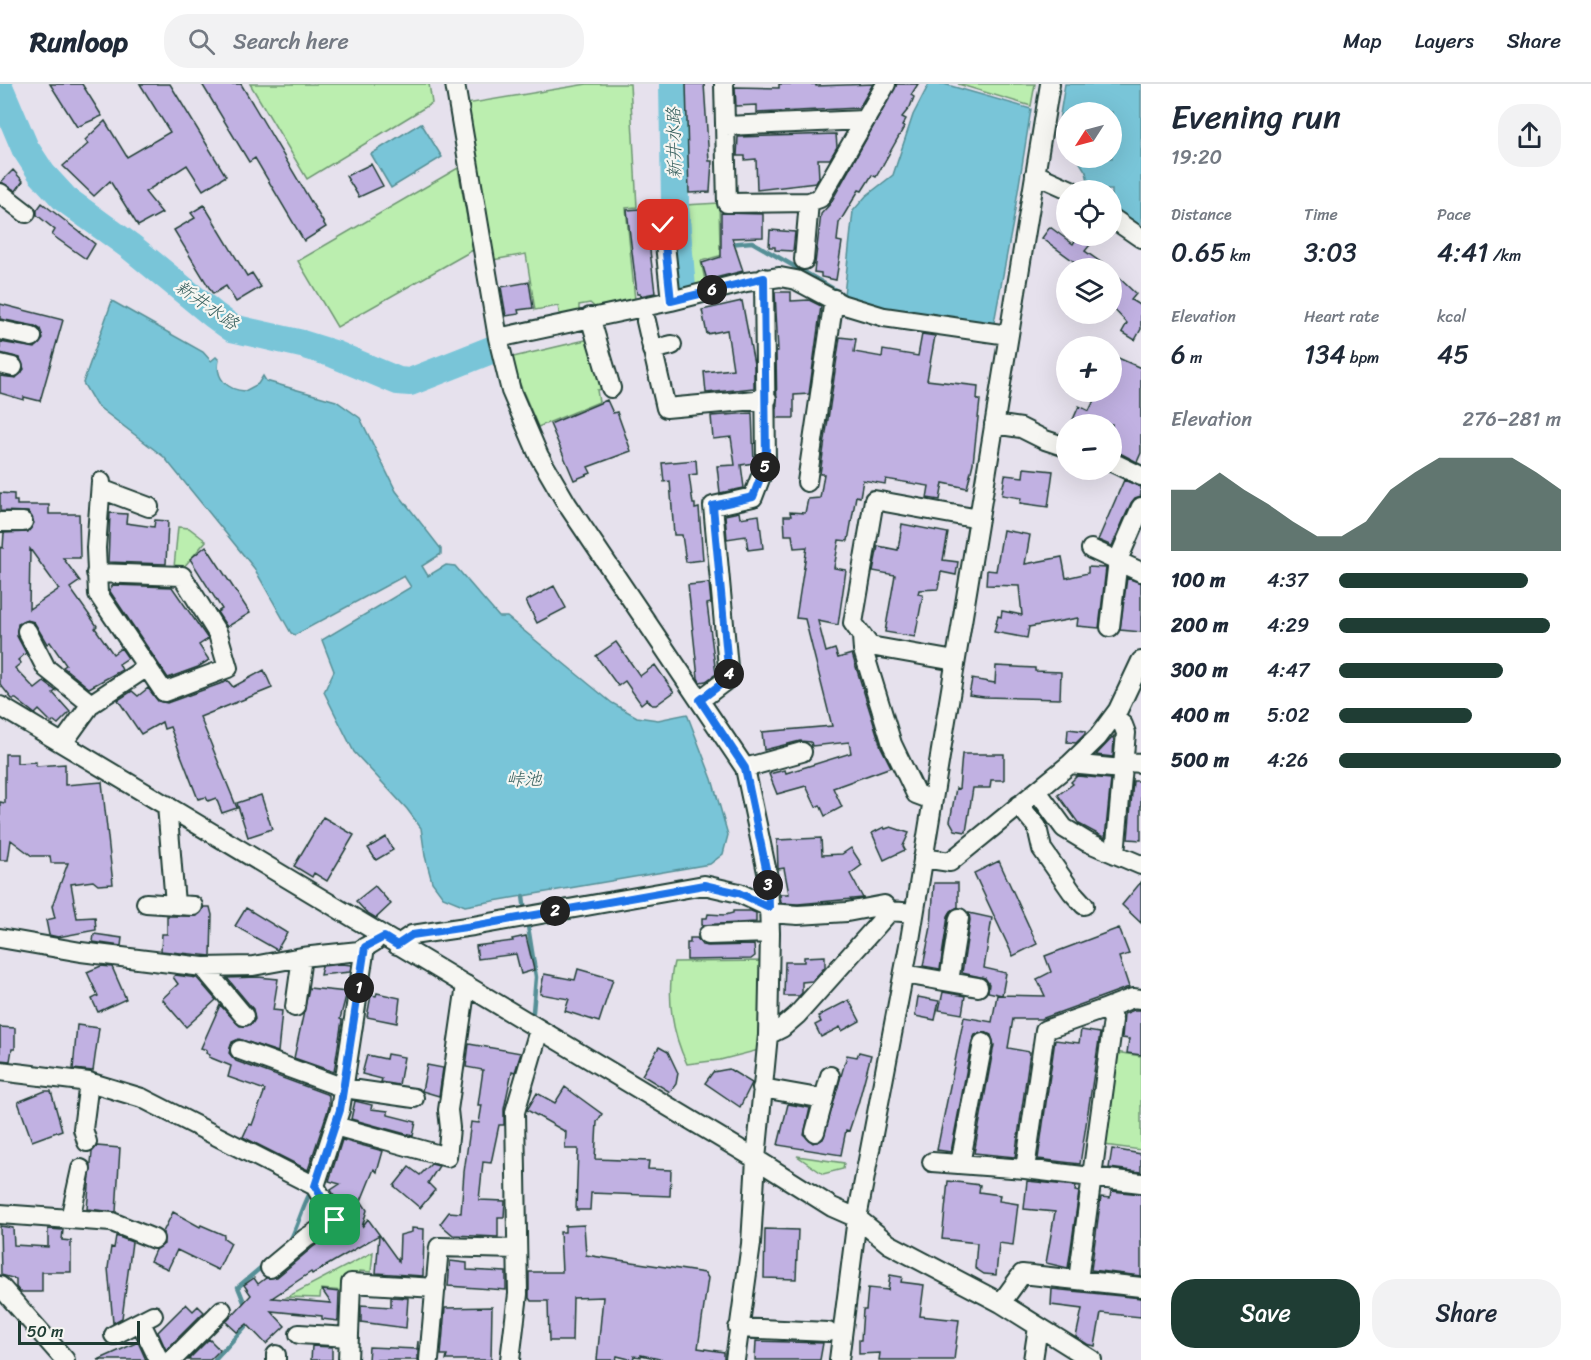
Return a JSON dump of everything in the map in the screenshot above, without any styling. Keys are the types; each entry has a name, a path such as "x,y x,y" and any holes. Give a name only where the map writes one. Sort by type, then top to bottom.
{"street":[{"path":"455,84 498,338 511,390 539,456 567,504 745,768 768,878 770,933 768,1035 756,1158 751,1244 735,1360"},
{"path":"724,84 727,203 809,202 820,198 886,84"},
{"path":"838,1360 857,1218 904,974 1050,84"},
{"path":"726,126 864,120"},
{"path":"1035,174 1056,183"},
{"path":"0,193 26,213"},
{"path":"804,260 809,202"},
{"path":"663,225 679,298"},
{"path":"1122,225 1141,238"},
{"path":"498,338 592,324 679,298 764,278 780,277 796,280 861,311 884,317 1008,335"},
{"path":"700,700 729,678 713,506 753,497 766,463 764,278"},
{"path":"807,482 834,299"},
{"path":"646,321 666,408 767,399"},
{"path":"592,324 611,388"},
{"path":"0,330 32,337"},
{"path":"652,350 672,345"},
{"path":"994,424 1021,428 1056,444"},
{"path":"1122,467 1141,476"},
{"path":"96,573 182,576 218,634 228,668 164,692 98,594 96,573 101,485 149,507"},
{"path":"955,661 870,646 853,623 874,500 979,519"},
{"path":"1110,627 1104,606 1118,560 1141,507"},
{"path":"0,522 23,522"},
{"path":"1091,549 1141,572"},
{"path":"27,631 41,673 91,704"},
{"path":"862,638 863,650 892,744 916,794 924,797"},
{"path":"923,858 950,862 1070,765 1098,737 1113,717 1141,661"},
{"path":"63,743 91,704 147,667"},
{"path":"0,706 756,1158 832,1207 857,1218 889,1244 1001,1303 1092,1360"},
{"path":"1113,717 1126,728 1115,854"},
{"path":"745,768 802,752"},
{"path":"1070,765 1122,769 1129,762 1141,763"},
{"path":"1037,790 1064,828 1087,842 1141,866"},
{"path":"146,903 184,905 167,805"},
{"path":"1019,805 1037,826 1042,849 1072,892 1084,905"},
{"path":"0,938 81,952 202,967 253,966 302,957 358,951 365,947 412,935 704,885 739,893 769,910 798,915 837,913 884,905 890,910 914,913"},
{"path":"768,1035 782,1028 797,1015 890,910"},
{"path":"949,981 959,918"},
{"path":"708,935 770,933"},
{"path":"315,1186 335,1126 344,1088 365,947"},
{"path":"295,1007 302,957"},
{"path":"202,967 244,1016"},
{"path":"904,974 978,987"},
{"path":"335,1126 447,1157 450,1128 448,1110 466,985"},
{"path":"1025,1169 1045,1030 1133,998 1141,999"},
{"path":"1078,1280 1113,1020 1107,1008"},
{"path":"510,1360 518,1294 515,1112 539,1030"},
{"path":"960,1164 987,1066 983,1043"},
{"path":"240,1050 266,1068 344,1088 414,1098"},
{"path":"0,1071 89,1082 142,1098 315,1186 335,1220 301,1249 270,1268"},
{"path":"815,1131 830,1076"},
{"path":"87,1142 83,1129 89,1082"},
{"path":"762,1088 824,1099"},
{"path":"932,1162 1025,1169 1141,1183"},
{"path":"70,1219 81,1169"},
{"path":"0,1214 112,1222 154,1239"},
{"path":"429,1360 439,1247 517,1249"},
{"path":"1001,1303 1022,1274 1141,1287"},
{"path":"348,1360 351,1283 436,1288"},
{"path":"0,1286 65,1360"},
{"path":"172,1360 213,1330 222,1311"},
{"path":"114,1335 147,1319 159,1360"},
{"path":"1033,1360 1038,1327"},
{"path":"738,1328 828,1332"},
{"path":"299,1334 349,1336"}],"green space":[{"path":"250,84 429,84 432,103 307,179"},
{"path":"587,84 630,84 637,207 626,208 635,300 597,309 590,303 579,305 579,311 576,314 560,317 558,306 535,310 526,254 493,260 466,104"},
{"path":"958,84 1035,84 1031,106"},
{"path":"458,168 473,250 337,327 298,261"},
{"path":"719,203 720,248 735,245 737,251 701,261 706,285 691,289 685,205"},
{"path":"590,339 607,388 597,390 599,402 538,427 509,358"},
{"path":"178,527 189,528 206,541 183,568 174,567"},
{"path":"765,961 759,1050 720,1060 687,1064 674,1027 672,1014 671,988 674,962"},
{"path":"1115,1052 1141,1056 1141,1150 1104,1145"},
{"path":"797,1156 844,1163 843,1169 823,1174"},
{"path":"373,1252 371,1272 360,1271 359,1278 345,1291 321,1289 320,1298 287,1297"}],"water":[{"path":"929,84 944,84 1031,109 993,328 866,306 844,295 853,211 866,196 893,175 913,115"},
{"path":"1065,84 1141,84 1141,230 1122,216 1122,180 1088,180 1083,168 1122,168 1122,102 1062,102"},
{"path":"421,123 442,157 391,188 371,154"},
{"name":"峠池","path":"112,301 203,352 211,361 216,357 219,360 221,377 233,388 245,391 258,384 263,376 266,381 336,401 360,418 396,491 441,549 441,554 422,566 428,576 446,565 455,566 499,617 507,617 612,703 637,717 658,720 687,714 712,779 728,835 723,854 710,864 465,906 443,897 432,882 421,828 407,809 354,752 324,692 334,671 322,640 411,587 404,576 295,635 291,633 254,568 164,457 96,405 83,383"}],"building":[{"path":"50,84 82,84 102,116 77,127"},
{"path":"140,84 170,84 226,176 203,190 187,165 145,192 162,213 138,226 110,181 94,196 63,166 88,144 85,140 105,121 127,157 170,132"},
{"path":"202,84 241,84 326,227 304,241 255,158 249,162"},
{"path":"686,84 704,84 709,161 712,161 710,192 689,193"},
{"path":"779,84 816,84 816,86 873,84 859,108 757,113 757,105 736,106 735,87 779,88"},
{"path":"897,84 918,84 911,95 914,97 910,107 902,117 906,119 902,126 904,127 876,177 872,175 862,191 859,190 839,223 837,241 842,242 836,280 821,277 821,273 814,272 821,214 830,204"},
{"path":"836,134 837,147 830,159 818,159 819,178 816,183 757,190 756,159 745,160 745,156 737,156 738,137"},
{"path":"371,164 383,186 359,197 346,176"},
{"path":"13,170 23,181 16,191 1,182"},
{"path":"42,203 95,244 86,259 52,235 55,230 37,215 37,210"},
{"path":"204,205 247,276 252,273 261,287 236,302 226,286 213,294 174,230 195,218 191,213"},
{"path":"653,208 653,241 649,242 655,293 640,296 637,294 627,210"},
{"path":"721,213 763,214 763,237 732,238 743,271 707,280 702,263 721,257"},
{"path":"1050,227 1056,231 1056,246 1089,246 1085,251 1095,258 1069,258 1042,238"},
{"path":"770,230 795,232 793,251 775,250 775,247 769,247"},
{"path":"1122,281 1136,294 1131,300 1141,306 1141,329 1135,340 1122,332 1127,323 1122,318"},
{"path":"529,282 533,308 518,310 519,314 506,316 501,287"},
{"path":"775,292 791,292 791,301 809,300 821,306 809,394 794,395 794,418 777,418 776,351 778,351"},
{"path":"742,301 754,364 754,388 706,393 704,372 733,369 727,330 707,334 702,310"},
{"path":"0,304 63,320 40,401 24,397 24,400 0,393 0,376 16,378 24,369 20,358 0,353 0,342 35,348 43,339 40,329 35,326 0,319"},
{"path":"922,334 935,336 927,380 978,386 977,400 980,400 973,463 967,488 943,483 940,500 927,498 929,486 886,479 885,484 863,480 860,497 856,496 848,541 839,540 834,568 846,570 838,625 818,621 826,652 835,649 838,658 852,654 881,747 891,767 833,788 842,807 825,816 820,805 816,807 806,786 777,794 769,774 785,770 786,773 851,753 849,742 812,746 811,742 800,741 764,750 762,732 832,726 805,619 796,618 807,547 794,548 792,535 785,535 784,516 791,516 790,512 805,513 808,499 820,498 824,474 820,474 840,337 856,339 854,352 882,357 883,350 918,356"},
{"path":"1122,360 1141,368 1141,453 1137,462 1122,454 1122,414 1075,414 1079,406 1089,411 1093,402 1122,402"},
{"path":"607,400 613,413 617,412 631,451 588,467 591,473 574,480 550,424"},
{"path":"752,413 754,463 741,465 744,488 720,493 717,466 735,465 731,437 713,439 711,416"},
{"path":"696,460 697,474 689,475 693,504 695,504 695,509 699,508 703,560 686,562 682,535 674,535 670,481 664,482 662,463"},
{"path":"1024,468 1053,471 1048,507 1020,503 1021,498 1002,495 1005,475 1023,477"},
{"path":"1124,480 1141,487 1141,496 1135,498 1131,503 1112,546 1098,540"},
{"path":"0,493 14,494 14,501 17,501 17,505 49,505 49,514 79,514 80,558 63,558 80,581 70,588 97,626 95,628 113,654 121,648 128,658 119,664 122,670 89,688 63,667 66,665 50,642 47,644 34,622 27,620 18,624 17,636 26,653 18,660 21,663 15,668 35,689 44,682 56,691 53,693 70,712 58,724 54,721 52,723 39,710 35,714 16,699 12,699 0,684 0,547 3,548 4,533 28,532 34,523 28,512 0,511","holes":["30,549 59,589 29,609"]},
{"path":"739,512 740,518 759,515 763,548 748,550 746,536 727,539 725,515"},
{"path":"110,513 127,514 126,523 154,527 155,520 168,521 166,564 108,562"},
{"path":"902,524 948,533 943,560 958,562 956,575 941,572 938,589 919,590 918,594 923,595 915,637 885,632 895,575 873,571 878,546 898,550"},
{"path":"1003,530 1030,535 1025,564 1062,557 1066,578 1088,573 1088,567 1106,568 1099,628 1077,626 1078,618 1029,627 1027,638 994,632 998,616 1001,617 1002,611 1022,615 1019,586 986,585 987,570 996,571"},
{"path":"206,546 250,613 227,627 217,612 222,609 190,559"},
{"path":"1127,578 1141,583 1141,632 1120,630"},
{"path":"709,583 711,603 707,604 716,674 700,682 688,585"},
{"path":"113,585 172,587 208,639 199,645 209,660 198,667 168,678 109,590"},
{"path":"554,586 566,608 537,623 526,601"},
{"path":"616,642 640,676 655,665 674,692 656,705 652,705 647,699 641,704 625,681 618,686 596,656"},
{"path":"996,666 1061,672 1060,699 969,695 972,679 995,683"},
{"path":"264,670 272,688 200,717 237,808 222,813 216,798 208,801 206,797 198,799 170,727 164,729 162,722 141,734 118,700 132,691 138,696 148,688 158,701 167,703 228,681 233,687"},
{"path":"1068,729 1085,731 1085,734 1076,743 1067,742"},
{"path":"1114,736 1113,757 1096,755"},
{"path":"5,754 17,754 17,763 36,762 36,766 65,764 65,785 102,782 113,884 98,885 93,881 71,884 77,918 95,917 96,930 58,937 49,935 46,920 55,918 52,906 68,863 51,863 50,856 32,856 11,840 8,860 0,860 0,802 5,803"},
{"path":"962,754 1004,754 1004,780 991,780 990,788 973,788 966,832 955,830 950,821 956,788 959,789"},
{"path":"1077,776 1111,779 1105,838 1079,824 1058,795 1073,784 1071,782"},
{"path":"1133,781 1141,781 1141,840 1128,839"},
{"path":"261,795 272,829 248,837 237,803"},
{"path":"323,817 354,835 327,881 314,873 312,877 294,866"},
{"path":"884,827 909,833 903,846 905,850 884,860 872,833"},
{"path":"386,837 393,850 376,860 368,848"},
{"path":"821,838 822,855 842,854 851,848 862,865 850,874 863,898 798,904 781,903 780,894 789,894 784,868 778,869 777,840"},
{"path":"999,861 1037,944 1013,956 974,873"},
{"path":"1141,882 1141,923 1122,905"},
{"path":"934,883 958,883 958,907 948,916 940,969 923,966 931,927"},
{"path":"375,886 391,904 376,918 366,912 356,901"},
{"path":"204,907 210,907 212,915 211,956 161,951 162,934 167,934 167,916 197,916"},
{"path":"246,908 287,933 277,950 235,926"},
{"path":"733,911 756,913 756,922 702,925 702,918 707,918 708,914 725,915"},
{"path":"969,913 992,918 984,968 1006,973 1002,995 988,992 989,984 985,978 962,973 970,920"},
{"path":"1119,928 1129,954 1119,957 1129,987 1041,1019 1013,1019 1008,1048 1030,1052 1015,1157 974,1153 994,1045 991,1035 985,1032 975,1035 972,1041 951,1152 937,1150 964,1017 992,1022 997,995 1045,996 1037,979 1051,972 1045,956"},
{"path":"94,934 122,938 121,946 93,942"},
{"path":"526,936 534,970 521,974 516,954 478,959 476,946 513,941 512,939"},
{"path":"690,938 697,938 702,945 708,946 754,945 755,956 751,959 687,960 687,943 690,943"},
{"path":"825,956 825,967 812,981 802,982 802,993 799,996 784,996 785,962 804,962 804,957"},
{"path":"351,965 350,972 320,975 322,966"},
{"path":"101,966 112,967 126,999 98,1012 92,999 98,996 87,972"},
{"path":"578,969 613,979 599,1022 565,1011 569,999 540,994 544,974 575,980"},
{"path":"175,975 197,978 216,1000 186,1027 162,999 178,984 173,977"},
{"path":"227,978 278,979 273,1010 282,1011 278,1052 239,1039 232,1042 229,1053 236,1061 329,1095 329,1107 308,1170 243,1137 249,1124 252,1125 265,1090 228,1077 231,1066 209,1057 207,1050 201,1048 220,1005 240,1026 252,1024 255,1019 253,1009"},
{"path":"309,988 347,992 340,1019 342,1020 334,1072 294,1058"},
{"path":"943,992 965,996 962,1014 939,1010"},
{"path":"377,993 400,998 397,1023 367,1017 371,995 376,996"},
{"path":"918,997 939,1001 935,1020 915,1016"},
{"path":"849,1000 860,1021 842,1031 840,1027 821,1037 815,1025 821,1022 818,1016"},
{"path":"1141,1010 1141,1055 1127,1053 1129,1039 1122,1038 1124,1014"},
{"path":"77,1025 99,1028 93,1071 73,1069"},
{"path":"0,1027 15,1028 15,1049 12,1049 10,1061 0,1060"},
{"path":"1081,1030 1100,1033 1080,1164 1038,1159 1055,1040 1079,1043"},
{"path":"469,1044 521,1053 515,1072 512,1071 504,1109 504,1125 499,1125 491,1163 483,1162 479,1200 505,1201 504,1217 498,1217 498,1237 453,1235 440,1224 449,1212 461,1213 471,1122 479,1123 482,1105 478,1105 483,1070 466,1067"},
{"path":"659,1047 668,1052 678,1073 676,1084 670,1092 642,1075"},
{"path":"859,1052 871,1055 849,1131 846,1130 841,1155 778,1145 788,1104 810,1108 804,1135 813,1143 823,1139 847,1055 857,1057"},
{"path":"387,1054 404,1057 399,1085 381,1082 382,1079 362,1074 367,1055 386,1059"},
{"path":"427,1065 443,1068 439,1096 422,1091"},
{"path":"729,1069 752,1083 740,1107 705,1083 713,1072"},
{"path":"565,1087 602,1114 597,1122 595,1159 649,1161 648,1169 671,1170 670,1196 591,1193 590,1210 576,1210 578,1149 565,1149 566,1132 527,1110 537,1093 555,1103"},
{"path":"45,1091 51,1091 62,1130 32,1141 18,1102"},
{"path":"355,1101 372,1105 371,1109 388,1111 388,1115 416,1122 413,1136 351,1119"},
{"path":"342,1140 383,1151 377,1172 374,1169 361,1201 367,1210 362,1227 368,1219 399,1262 400,1235 412,1232 412,1228 424,1229 423,1276 376,1273 379,1235 312,1274 311,1272 272,1298 331,1303 322,1290 339,1292 338,1321 322,1319 322,1316 271,1311 285,1326 266,1344 247,1324 237,1332 226,1322 251,1295 244,1285 254,1278 258,1284 266,1278 277,1277 313,1247 345,1225 345,1214 331,1190 340,1184 329,1181"},
{"path":"97,1146 120,1148 116,1212 87,1209 92,1152"},
{"path":"1112,1149 1141,1154 1141,1172 1109,1168"},
{"path":"431,1164 439,1166 428,1183 435,1190 420,1208 394,1186 409,1167 420,1175"},
{"path":"948,1181 980,1185 979,1192 1000,1195 999,1201 1018,1204 1013,1245 999,1243 996,1275 984,1274 975,1268 977,1243 942,1239"},
{"path":"1027,1181 1076,1186 1075,1191 1079,1192 1068,1268 1046,1263 1055,1212 1024,1209"},
{"path":"1111,1191 1141,1194 1141,1276 1091,1270 1101,1197 1110,1198"},
{"path":"173,1212 200,1227 201,1225 224,1235 224,1238 231,1243 218,1270 177,1250 168,1269 150,1261 155,1250 164,1244 163,1232"},
{"path":"584,1225 586,1255 705,1273 708,1278 698,1348 724,1352 724,1360 664,1360 641,1355 641,1357 634,1356 633,1360 617,1356 616,1360 597,1360 603,1297 573,1298 572,1341 549,1341 548,1301 531,1301 529,1298 529,1272 562,1272 560,1232 565,1232 565,1226"},
{"path":"0,1226 13,1228 14,1245 48,1247 48,1229 63,1230 62,1240 71,1241 71,1272 42,1272 42,1292 20,1292 16,1287 16,1279 1,1275"},
{"path":"765,1229 798,1230 796,1279 764,1278"},
{"path":"116,1236 132,1242 122,1318 113,1323 108,1268 111,1247 114,1248"},
{"path":"450,1261 467,1263 467,1270 506,1272 506,1290 448,1286"},
{"path":"890,1275 902,1277 901,1282 924,1285 920,1316 959,1320 954,1360 879,1360 880,1353 859,1354 863,1310 866,1310 868,1288 888,1290"},
{"path":"1052,1289 1141,1298 1141,1317 1101,1313 1095,1346 1087,1344 1076,1337 1082,1309 1051,1305"},
{"path":"391,1297 408,1298 406,1328 361,1322 361,1305 391,1307"},
{"path":"186,1304 193,1311 198,1306 204,1312 166,1350 158,1332"},
{"path":"492,1307 491,1360 446,1360 447,1355 441,1355 445,1308"},
{"path":"209,1339 220,1350 210,1360 188,1360"},
{"path":"418,1341 418,1360 368,1360 369,1347 417,1349"},
{"path":"756,1341 823,1343 820,1360 755,1360"},
{"path":"138,1342 146,1360 98,1360"},
{"path":"312,1346 332,1347 332,1360 311,1360"}],"waterway":[{"name":"新井水路","path":"673,84 675,202"},
{"name":"新井水路","path":"0,89 25,148 42,174 65,199 131,247 232,328 334,354 398,381 410,382 491,350"},
{"name":"新井水路","path":"675,206 682,288"},
{"path":"728,244 752,242 844,295"},
{"path":"523,896 525,911"},
{"path":"527,920 536,977 533,1012"},
{"path":"289,1243 311,1191"},
{"path":"246,1307 238,1287 265,1264"},
{"path":"215,1360 250,1321"}],"route":[{"path":"335,1220 315,1186 340,1110 365,947 384,937 397,945 412,935 704,885 721,887 739,893 769,907 768,878 745,768 700,700 729,678 713,506 753,497 766,463 764,278 671,301 663,225"}]}
